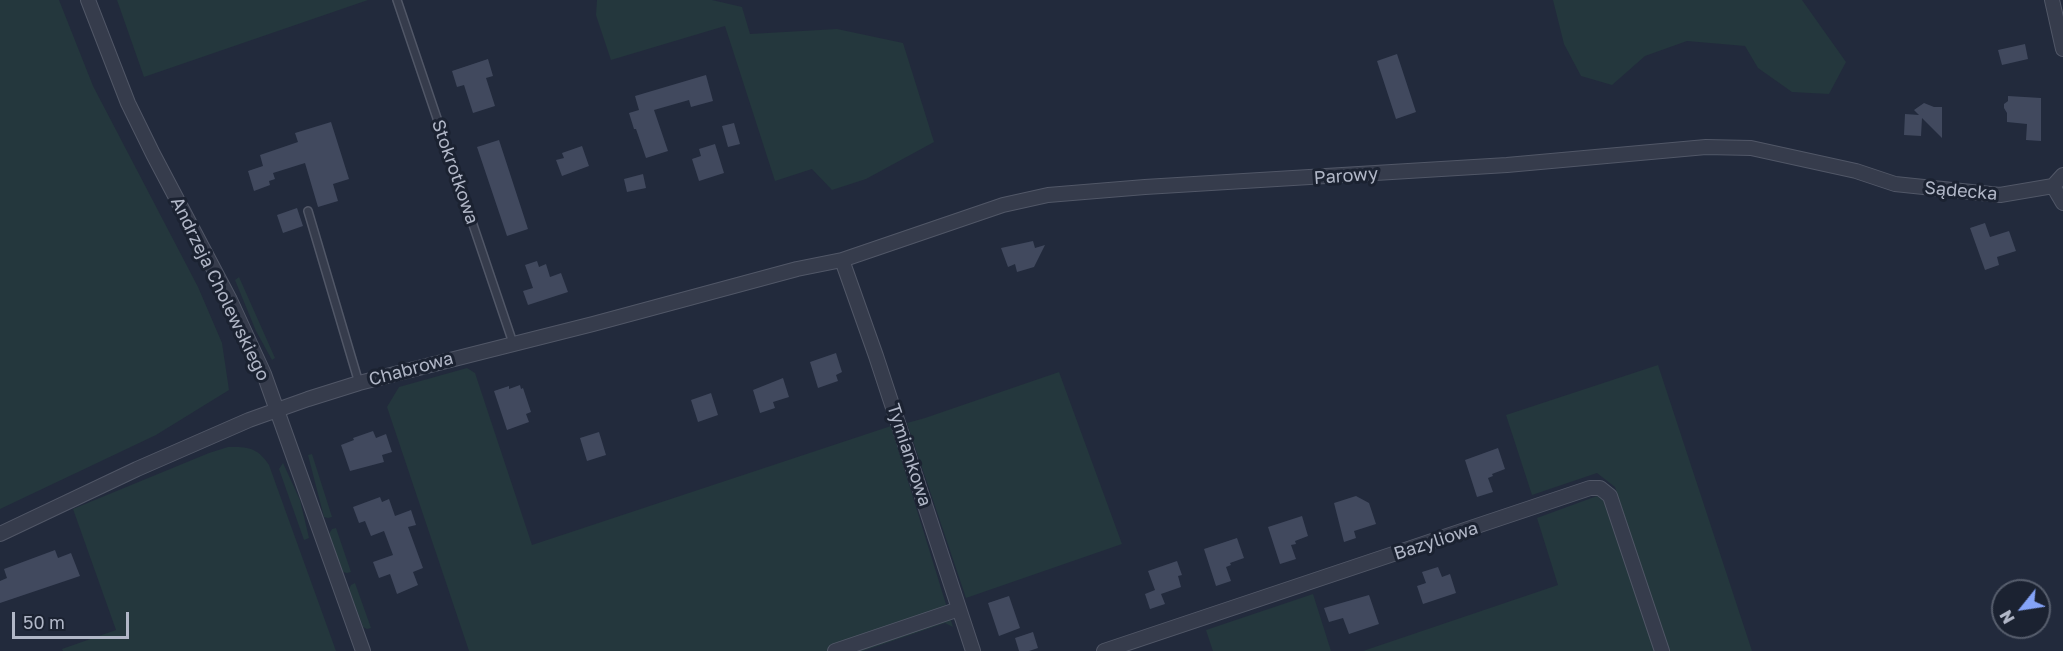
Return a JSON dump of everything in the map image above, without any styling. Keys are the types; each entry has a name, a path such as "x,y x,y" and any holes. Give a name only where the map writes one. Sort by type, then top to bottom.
{"street":[{"name":"Andrzeja Cholewskiego","path":"88,0 128,103 230,300 264,374 363,651"},
{"path":"2052,0 2063,50"},
{"name":"Parowy","path":"842,260 1003,205 1048,195 1507,165 1706,147 1751,148 1856,171"},
{"name":"Sądecka","path":"1856,171 1895,184 2000,195 2053,186"},
{"path":"2063,175 2053,186 2063,203"},
{"name":"Chabrowa","path":"0,534 136,469 249,420 359,383 593,324 797,269 842,260"},
{"name":"Tymiankowa","path":"842,260 880,367 973,651"},
{"name":"Bazyliowa","path":"1104,651 1590,488 1600,488 1610,495 1662,651"},
{"path":"835,651 959,609"}],"lane":[{"name":"Stokrotkowa","path":"397,0 513,343"},
{"path":"308,212 359,383"}],"shaded area":[{"path":"0,0 59,0 93,86 198,287 222,343 229,390 156,435 0,509"},
{"path":"117,0 368,0 144,77"},
{"path":"597,0 712,0 742,7 750,34 837,29 903,43 934,142 866,179 832,190 812,169 775,181 725,26 611,60 596,15"},
{"path":"1553,0 1802,0 1846,62 1829,94 1792,92 1758,68 1745,46 1687,41 1645,56 1612,85 1581,76 1564,44"},
{"path":"239,277 275,358 272,360 256,331 235,280"},
{"path":"1658,365 1752,651 1668,651 1615,487 1597,473 1532,495 1506,415"},
{"path":"467,368 475,373 532,545 891,426 953,627 945,623 863,651 469,651 387,407 399,387"},
{"path":"1059,372 1122,544 966,598 907,423"},
{"path":"228,447 252,449 269,465 336,651 63,651 62,649 116,630 73,509"},
{"path":"312,454 332,517 324,517 308,455"},
{"path":"283,463 300,500 309,538 304,540 279,469"},
{"path":"1597,496 1608,504 1655,651 1363,651 1558,585 1537,518"},
{"path":"336,528 351,572 343,572 329,534 332,529"},
{"path":"355,583 371,628 363,627 349,589"},
{"path":"1313,594 1331,651 1213,651 1206,630"}],"building":[{"path":"2025,44 2028,59 2002,65 1998,50"},
{"path":"1397,54 1416,112 1396,119 1377,61"},
{"path":"488,59 493,76 486,78 495,106 473,113 464,85 457,87 452,71"},
{"path":"706,75 713,101 691,107 689,100 654,110 668,151 646,158 629,113 639,110 635,96"},
{"path":"2008,96 2041,98 2041,141 2026,140 2027,124 2007,122 2004,104 2008,101"},
{"path":"1924,103 1942,107 1942,138 1922,118 1921,136 1904,135 1905,114 1919,115 1914,110"},
{"path":"331,122 349,179 333,184 338,201 318,207 305,163 273,173 275,179 269,181 270,185 254,191 248,171 263,166 260,155 298,142 295,133"},
{"path":"734,123 740,144 728,147 722,126"},
{"path":"499,140 528,229 507,236 477,147"},
{"path":"715,144 724,173 699,181 692,159 701,156 699,149"},
{"path":"582,146 589,166 562,176 556,160 564,158 562,153"},
{"path":"643,174 646,188 627,192 624,179"},
{"path":"297,208 303,226 283,233 277,215"},
{"path":"1985,223 1990,237 2009,231 2016,251 1997,257 1999,265 1985,270 1970,228"},
{"path":"1033,241 1035,248 1045,245 1034,267 1017,272 1015,264 1008,267 1001,248"},
{"path":"537,261 539,267 546,264 550,277 561,273 568,292 528,305 523,291 533,288 525,265"},
{"path":"836,353 842,372 836,375 838,381 818,388 810,362"},
{"path":"783,378 789,397 773,402 775,408 760,413 753,390"},
{"path":"520,385 531,412 526,414 529,422 507,430 494,391"},
{"path":"711,393 718,415 698,422 691,400"},
{"path":"373,431 376,438 386,434 392,452 382,455 384,462 350,471 341,445"},
{"path":"599,432 606,455 587,461 580,438"},
{"path":"1498,448 1505,469 1488,478 1493,492 1477,497 1465,460"},
{"path":"1356,496 1369,503 1376,524 1354,531 1356,538 1344,542 1334,503"},
{"path":"380,497 382,502 389,499 395,516 411,510 416,525 408,527 423,568 413,572 418,585 397,594 390,574 379,578 373,562 393,555 384,531 371,536 365,521 359,523 353,507"},
{"path":"1302,516 1308,536 1291,545 1296,559 1280,564 1268,527"},
{"path":"1237,538 1244,558 1226,567 1231,581 1216,586 1204,549"},
{"path":"55,550 58,558 71,553 80,576 0,603 0,581 7,578 4,569"},
{"path":"1177,561 1182,575 1178,576 1181,587 1161,594 1165,604 1150,609 1145,594 1155,590 1148,571"},
{"path":"1438,567 1442,577 1450,574 1456,593 1423,604 1417,586 1426,583 1422,572"},
{"path":"1369,595 1379,624 1349,634 1343,618 1329,622 1324,608"},
{"path":"1009,596 1020,628 999,636 988,603"},
{"path":"1033,632 1038,648 1019,651 1015,638"}]}
